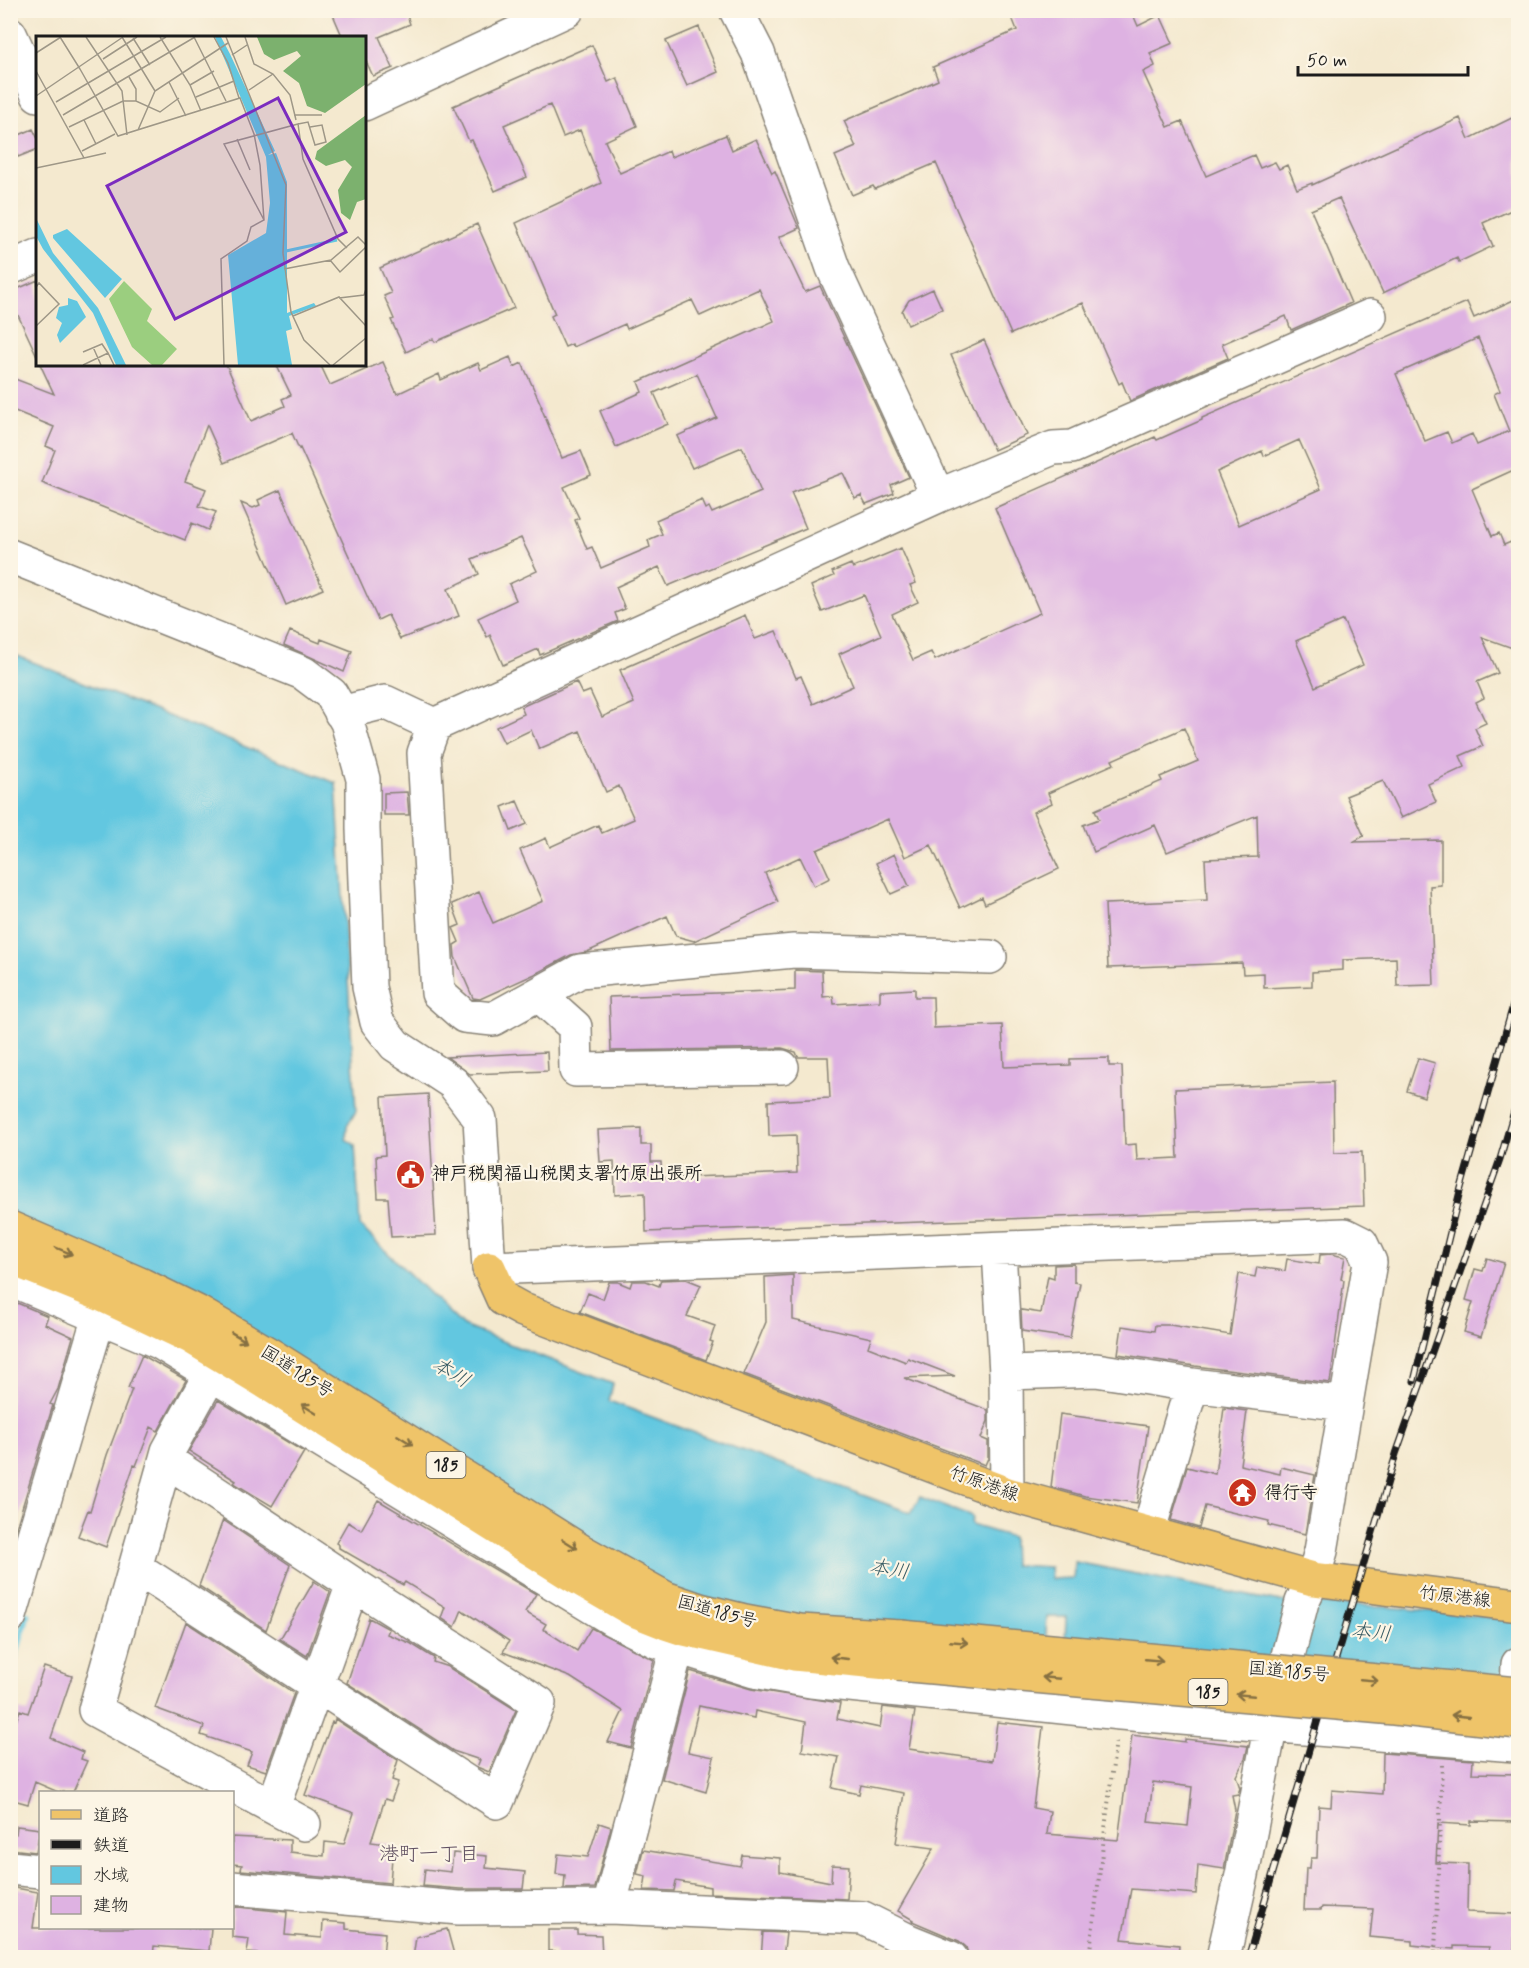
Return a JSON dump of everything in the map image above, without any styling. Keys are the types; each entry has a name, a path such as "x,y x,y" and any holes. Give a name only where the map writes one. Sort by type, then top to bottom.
{"main road":[{"name":"国道185号","path":"10,1228 142,1285 197,1312 272,1356 581,1551 665,1598 684,1631"},
{"name":"国道185号","path":"10,1258 102,1295 191,1337 215,1365 633,1610 684,1631 794,1654 1394,1708 1517,1736"},
{"name":"竹原港線","path":"489,1268 503,1299 523,1310 1007,1494 1148,1533 1308,1591 1518,1605"},
{"name":"国道185号","path":"684,1631 745,1622 800,1631 901,1637 1518,1694"}],"street":[{"path":"366,103 567,10"},
{"path":"736,10 758,53 833,268 938,496"},
{"path":"10,34 36,91"},
{"path":"10,268 36,257"},
{"path":"990,957 794,951 580,971 493,1018 464,1016 438,993 424,753 434,725 938,496 1053,448 1072,447 1370,316"},
{"path":"10,556 303,673 332,694 347,722 363,779 369,987 377,1022 395,1044 453,1083 480,1119 489,1268 1345,1235 1361,1243 1370,1262 1322,1551 1308,1591 1272,1719 1242,1875 1223,1958"},
{"path":"341,712 385,702 434,725"},
{"path":"538,994 575,1027 576,1070 782,1067"},
{"path":"999,1250 1006,1373 1007,1494"},
{"path":"10,1279 215,1365 167,1456 95,1710 304,1824"},
{"path":"10,1616 100,1316"},
{"path":"1006,1373 1096,1370 1192,1385 1346,1404"},
{"path":"1148,1533 1192,1385"},
{"path":"135,1567 496,1802 539,1703 353,1584 167,1456"},
{"path":"273,1807 353,1584"},
{"path":"609,1907 673,1663 684,1631 754,1671 810,1681 1120,1713 1272,1719 1443,1740 1517,1736 1518,1664"},
{"path":"10,1868 39,1871"},
{"path":"234,1888 459,1908 609,1907 863,1918 909,1941 951,1958"}],"path":[{"path":"1089,1958 1120,1713"},
{"path":"1443,1740 1435,1953 1518,1957"}],"water":[{"name":"本川","path":"10,653 336,783 356,1111 347,1126 346,1139 355,1145 360,1226 463,1326 613,1384 609,1401 911,1513 920,1497 972,1517 971,1525 1012,1537 1013,1565 1050,1567 1051,1579 1073,1578 1075,1562 1275,1601 1378,1606 1518,1620 1518,1734 1063,1693 1066,1617 1047,1617 1042,1694 731,1655 11,1270"}],"building":[{"path":"331,10 405,10 410,24 379,37 393,68 373,76 366,61 366,36 342,36"},
{"path":"1009,10 1131,10 1138,26 1160,15 1173,43 1150,53 1155,66 1143,72 1168,127 1182,121 1206,176 1254,155 1260,168 1275,162 1279,169 1287,165 1297,189 1312,183 1312,185 1460,118 1469,139 1518,115 1518,207 1483,223 1493,246 1459,262 1457,258 1383,293 1339,198 1311,210 1351,303 1291,330 1286,316 1222,344 1228,358 1130,401 1122,382 1119,384 1083,303 1011,334 936,163 875,189 873,186 852,195 835,156 856,147 844,121 938,80 933,67 1017,30"},
{"path":"699,27 718,72 687,86 666,41"},
{"path":"592,45 608,82 617,78 637,126 605,141 620,173 669,151 671,157 726,135 732,150 756,139 772,173 775,171 799,228 779,237 805,292 820,286 909,477 891,485 894,493 866,504 861,495 855,498 843,473 791,493 806,528 668,586 659,567 616,587 625,609 615,613 618,621 540,655 538,649 503,665 490,635 487,637 478,618 516,600 509,584 537,571 521,538 472,559 479,574 448,589 459,616 400,639 388,615 378,620 292,433 224,463 207,425 185,481 206,489 199,506 216,512 208,530 192,523 185,540 42,483 55,450 46,446 54,427 10,409 10,377 54,394 41,366 227,366 251,421 285,406 282,399 291,395 277,366 321,366 330,385 383,362 397,394 439,374 441,380 478,363 481,370 510,357 514,367 522,363 562,458 581,451 591,475 564,487 579,518 575,520 587,549 592,547 601,568 650,547 648,540 662,534 656,520 702,500 706,509 709,507 712,513 761,492 742,447 692,468 677,436 717,418 697,374 654,393 668,424 616,447 600,411 642,392 638,382 774,321 759,289 700,316 692,300 627,329 625,324 573,347 572,344 565,347 551,316 555,314 516,223 601,183 580,130 563,137 550,105 504,125 527,177 495,191 472,140 469,141 453,106"},
{"path":"33,129 36,135 36,150 18,157 10,139"},
{"path":"477,224 514,308 435,342 433,339 406,352 391,320 394,319 384,296 391,293 380,268"},
{"path":"36,281 36,354 10,298 10,292"},
{"path":"933,289 942,309 908,325 902,311 909,300"},
{"path":"1518,298 1518,468 1472,489 1492,536 1499,533 1504,545 1518,539 1518,650 1482,637 1498,673 1477,682 1484,698 1476,702 1486,723 1475,728 1483,746 1460,756 1465,767 1428,784 1436,802 1401,818 1383,781 1346,796 1364,836 1353,842 1441,840 1441,885 1430,886 1434,985 1397,986 1396,958 1343,960 1343,970 1312,972 1312,986 1264,988 1264,973 1243,974 1242,963 1108,968 1105,904 1207,900 1205,859 1258,857 1257,815 1167,852 1155,825 1094,852 1083,825 1099,819 1095,810 1162,781 1160,777 1198,761 1184,728 1112,760 1114,764 1048,793 1052,803 1033,812 1059,869 985,904 982,897 960,908 931,845 905,857 888,819 817,850 830,878 814,886 800,857 765,873 778,902 694,941 676,936 667,916 587,952 571,955 480,999 473,998 455,957 454,945 459,942 453,928 460,925 452,904 479,892 493,923 543,901 520,850 546,838 550,847 598,825 602,833 634,819 619,786 606,792 580,731 539,749 531,730 504,743 496,727 524,714 521,707 576,682 582,694 590,691 602,717 634,703 620,670 745,615 755,639 776,631 796,678 801,676 813,704 853,686 839,654 881,635 864,595 822,612 811,586 834,576 832,572 851,564 853,568 901,548 916,583 910,585 918,602 892,614 913,660 931,652 935,660 1040,613 995,508 1155,437 1157,440 1467,302 1474,318","holes":["1478,338 1500,391 1494,394 1509,431 1477,445 1472,434 1452,443 1447,432 1425,441 1396,374","1299,440 1321,489 1239,525 1217,472 1262,451 1264,456","1343,620 1363,665 1315,687 1296,641"]},
{"path":"984,340 1027,435 994,450 951,355"},
{"path":"280,490 323,589 286,605 241,503 253,508 260,505 258,500"},
{"path":"290,631 320,643 321,639 352,651 344,672 284,645"},
{"path":"407,792 409,815 384,815 384,793"},
{"path":"517,801 527,824 511,831 502,807"},
{"path":"894,854 909,886 891,894 876,863"},
{"path":"795,970 822,971 823,997 833,996 834,1004 880,1001 880,991 915,989 915,997 933,997 934,1028 1002,1025 1004,1067 1070,1065 1070,1059 1109,1058 1109,1066 1122,1066 1125,1145 1136,1144 1137,1160 1178,1158 1175,1089 1333,1082 1334,1153 1362,1152 1364,1206 646,1232 645,1193 615,1195 614,1161 600,1162 598,1130 641,1128 641,1145 651,1145 651,1162 661,1162 662,1178 797,1173 796,1135 769,1136 768,1101 830,1098 828,1057 798,1057 796,1052 782,1048 611,1051 609,997 795,990"},
{"path":"547,1052 548,1071 470,1074 447,1057"},
{"path":"1418,1058 1435,1063 1424,1097 1407,1091"},
{"path":"428,1094 436,1235 391,1237 388,1198 378,1198 376,1156 385,1155 382,1097"},
{"path":"1320,1255 1345,1257 1330,1383 1118,1354 1122,1326 1154,1331 1155,1325 1170,1325 1230,1335 1239,1274 1255,1277 1257,1267 1285,1271 1287,1259 1319,1264"},
{"path":"1487,1258 1504,1263 1481,1337 1464,1332 1473,1302 1466,1300 1475,1269 1483,1271"},
{"path":"1074,1264 1074,1282 1080,1283 1070,1338 1022,1331 1021,1310 1041,1313 1048,1276 1054,1278 1054,1265"},
{"path":"793,1275 793,1320 871,1338 868,1347 906,1362 908,1358 955,1376 904,1378 988,1410 988,1421 981,1438 988,1441 988,1458 985,1465 744,1374 766,1322 765,1277"},
{"path":"686,1279 701,1285 687,1316 715,1326 710,1341 713,1342 706,1360 580,1312 588,1293 603,1299 609,1282 618,1282 630,1287 632,1281 646,1281 659,1286 661,1280"},
{"path":"10,1300 48,1316 45,1324 73,1337 58,1389 50,1404 53,1405 10,1548"},
{"path":"142,1355 186,1380 158,1431 151,1427 136,1466 134,1465 106,1547 78,1536 88,1510 90,1511 107,1455 132,1389 128,1388"},
{"path":"218,1400 304,1452 272,1506 234,1483 236,1481 189,1451"},
{"path":"1224,1408 1247,1411 1240,1465 1280,1474 1281,1467 1315,1475 1305,1534 1268,1525 1269,1521 1205,1506 1199,1528 1171,1520 1187,1467 1215,1474"},
{"path":"1060,1414 1148,1426 1137,1503 1085,1496 1051,1487"},
{"path":"378,1500 536,1594 525,1612 546,1624 543,1629 577,1651 591,1628 654,1660 631,1748 608,1742 623,1711 570,1677 503,1652 509,1641 462,1610 455,1627 441,1618 445,1607 405,1582 403,1585 339,1548 336,1543 348,1522 361,1530"},
{"path":"223,1520 290,1565 266,1630 199,1586"},
{"path":"314,1581 330,1592 307,1656 280,1639"},
{"path":"369,1618 389,1629 387,1634 410,1643 434,1658 433,1662 448,1667 516,1710 489,1772 477,1767 480,1760 453,1751 347,1683"},
{"path":"186,1622 294,1693 266,1771 247,1765 252,1752 201,1735 204,1726 155,1708"},
{"path":"44,1667 72,1676 51,1738 83,1752 81,1759 87,1761 73,1791 56,1791 35,1782 28,1804 10,1799 10,1739 20,1710 28,1713"},
{"path":"690,1671 751,1689 840,1703 837,1719 880,1728 883,1707 915,1711 909,1749 992,1761 997,1722 1043,1727 1033,1808 1050,1811 1047,1834 1118,1840 1132,1735 1185,1742 1185,1739 1248,1746 1245,1759 1236,1776 1240,1788 1238,1794 1232,1795 1235,1810 1224,1869 1198,1865 1196,1894 1131,1889 1122,1939 1179,1945 1178,1958 1051,1958 1009,1953 1006,1958 969,1958 966,1947 959,1941 912,1921 898,1911 934,1848 896,1843 904,1793 861,1785 859,1794 832,1788 839,1757 802,1751 806,1722 755,1711 754,1718 699,1706 688,1752 714,1757 706,1792 662,1779","holes":["1153,1782 1192,1787 1188,1826 1148,1822"]},
{"path":"335,1719 398,1760 392,1780 398,1782 391,1801 385,1799 371,1842 393,1845 390,1883 241,1870 242,1865 234,1864 234,1837 290,1840 290,1852 324,1856 325,1842 344,1844 354,1813 305,1795 332,1722 334,1723"},
{"path":"1383,1753 1473,1760 1472,1773 1518,1774 1518,1822 1471,1821 1471,1825 1438,1823 1436,1863 1468,1864 1467,1912 1515,1914 1514,1954 1488,1954 1489,1947 1441,1948 1412,1945 1412,1941 1370,1937 1373,1909 1322,1907 1321,1910 1304,1910 1306,1868 1310,1868 1311,1858 1317,1858 1319,1806 1331,1807 1332,1790 1382,1794"},
{"path":"599,1823 611,1827 595,1888 564,1889 565,1875 556,1874 558,1854 588,1857"},
{"path":"17,1826 39,1829 36,1852 10,1849 10,1833 16,1834"},
{"path":"643,1850 740,1866 742,1855 780,1858 780,1872 831,1882 832,1865 849,1866 847,1899 710,1893 710,1887 676,1881 674,1891 644,1890 646,1876 637,1874"},
{"path":"453,1853 487,1856 486,1868 525,1872 523,1889 460,1889 423,1886 425,1869 451,1872"},
{"path":"10,1887 38,1892 33,1928 211,1929 209,1951 154,1946 153,1958 106,1958 82,1953 81,1958 34,1958 10,1954"},
{"path":"234,1908 287,1912 285,1935 322,1938 323,1921 346,1923 346,1929 385,1933 383,1958 311,1958 247,1953 249,1939 232,1937"},
{"path":"447,1929 455,1958 413,1958 416,1937"},
{"path":"548,1930 577,1930 577,1934 601,1935 602,1958 555,1957 555,1951 548,1951"},
{"path":"763,1932 786,1933 783,1958 761,1958"}],"waterway":[{"path":"10,1673 27,1615"}],"railway":[{"path":"1414,1381 1459,1195 1518,988"},
{"path":"1248,1958 1396,1454 1500,1159 1518,1098"}],"place":[{"name":"神戸税関福山税関支署竹原出張所","path":"411,1174"},
{"name":"得行寺","path":"1243,1493"}],"district":[{"name":"港町一丁目","path":"429,1854"}]}
